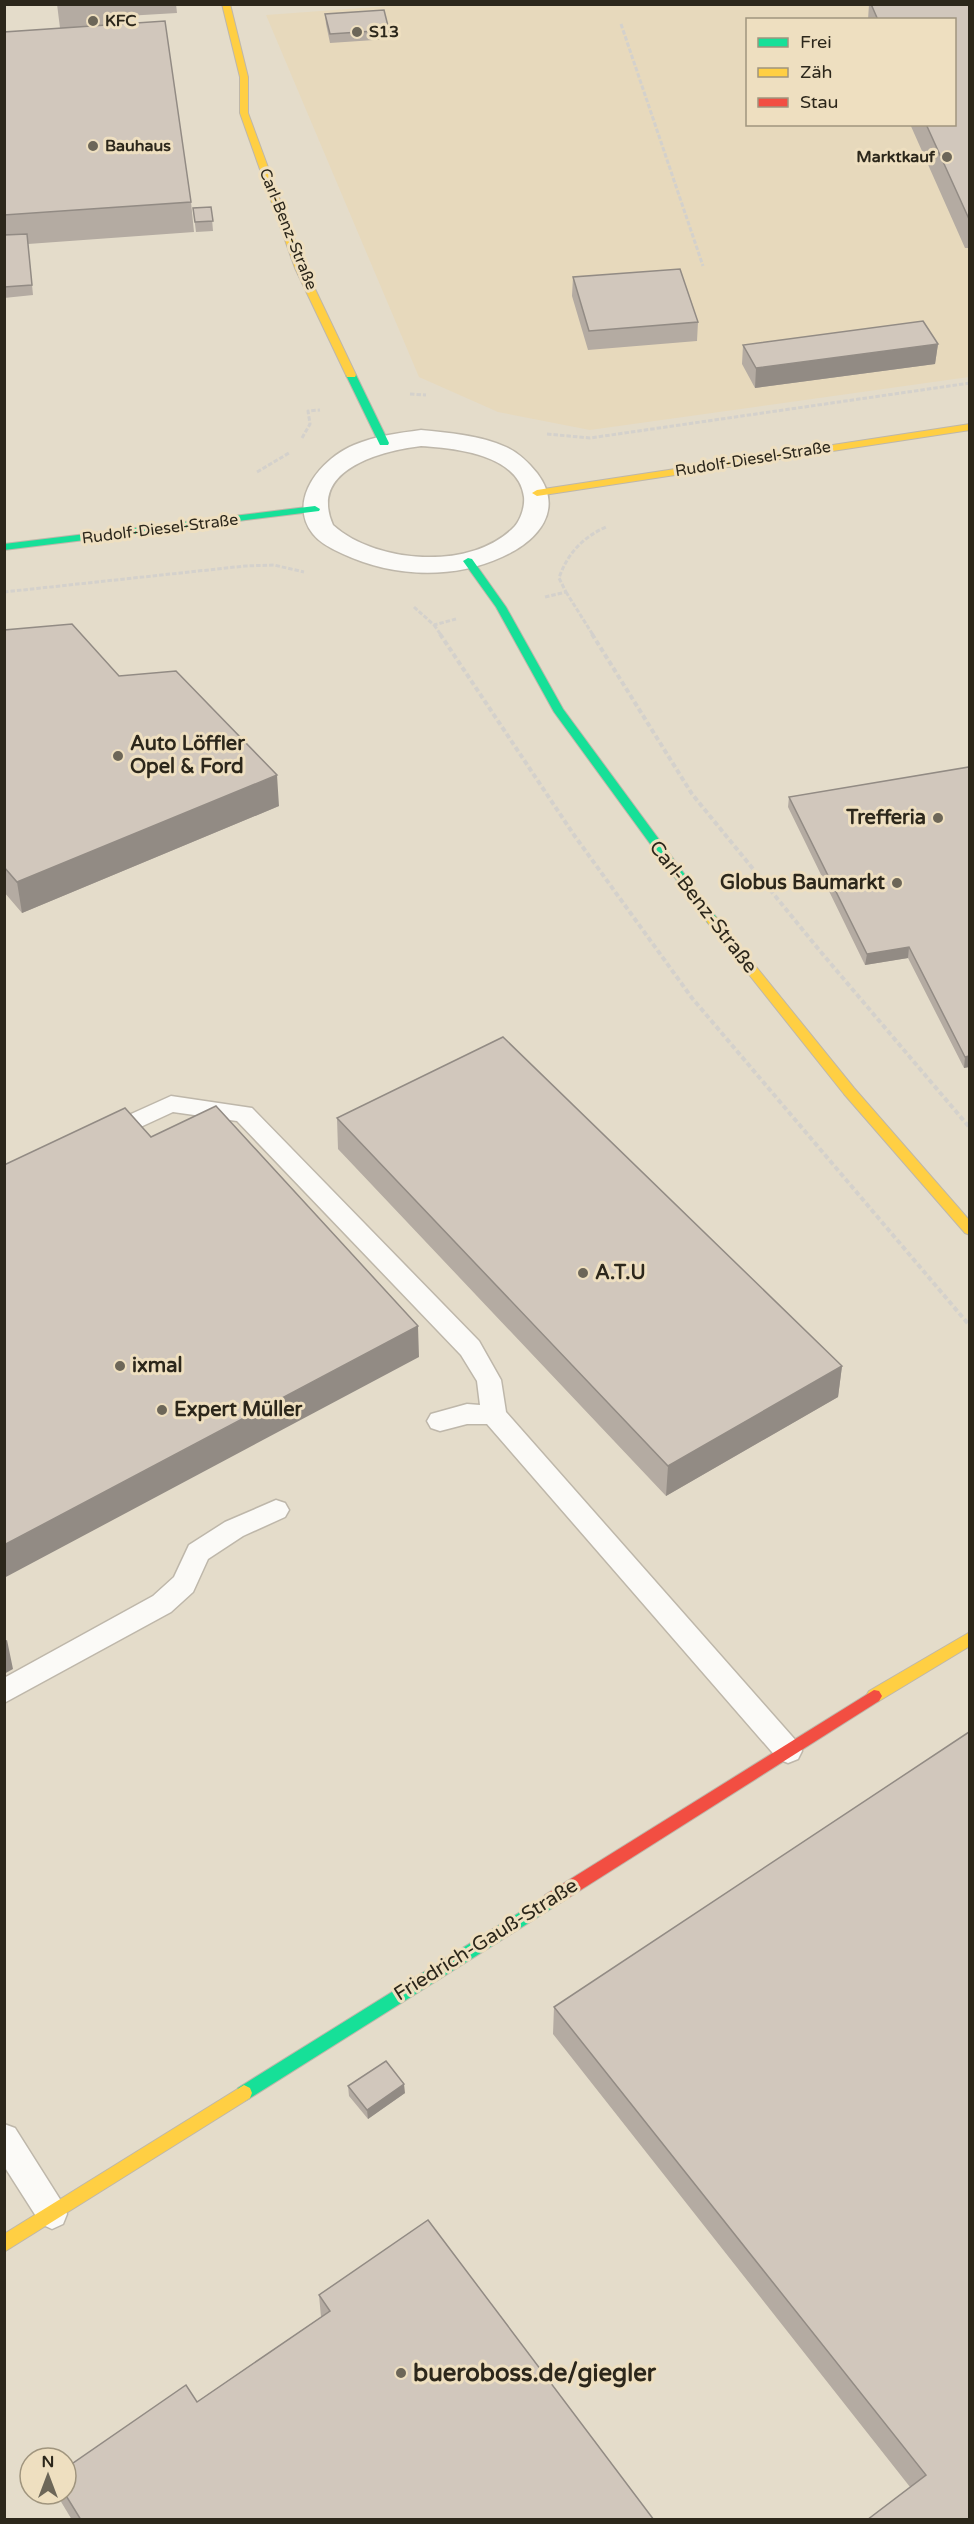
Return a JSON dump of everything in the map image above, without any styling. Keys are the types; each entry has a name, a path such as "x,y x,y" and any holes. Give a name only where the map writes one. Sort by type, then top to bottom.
{"street":[{"name":"Carl-Benz-Straße","path":"226,4 244,77 244,113 278,212 300,268 384,443"},
{"name":"Rudolf-Diesel-Straße","path":"537,493 969,427"},
{"path":"421,438 464,441 501,453 522,468 537,493 535,516 523,533 501,549 468,561 434,566 384,561 348,547 321,528 315,508 322,482 337,465 356,453 384,443 421,438"},
{"name":"Rudolf-Diesel-Straße","path":"4,547 139,532 315,508"},
{"name":"Carl-Benz-Straße","path":"468,561 501,607 558,710 671,868 849,1091 969,1230"},
{"name":"Friedrich-Gauß-Straße","path":"4,2244 969,1638"}],"lane":[{"path":"88,1144 171,1104 244,1114 471,1348 489,1380 494,1415 788,1751"},
{"path":"440,1421 467,1414 494,1415"},
{"path":"4,1692 162,1604 184,1584 198,1552 234,1529 276,1510"},
{"path":"4,2138 52,2214"}],"path":[{"path":"621,24 703,266"},
{"path":"538,432 561,437 590,438 969,383"},
{"path":"248,477 287,454 303,437 310,424 308,411 420,393 430,397"},
{"path":"566,592 692,794 969,1128"},
{"path":"434,625 574,835 692,998 969,1326"}],"shaded area":[{"path":"417,4 969,5 969,377 590,430 498,412 419,377 266,15"}],"building":[{"path":"871,4 969,4 969,219 927,126 956,126 956,18 877,18"},
{"path":"384,10 389,30 330,34 325,14"},
{"name":"Bauhaus","path":"165,21 191,202 4,215 4,32"},
{"path":"211,207 213,221 195,222 193,208"},
{"path":"27,234 32,285 4,287 4,235"},
{"path":"680,269 698,322 589,331 573,277"},
{"path":"923,321 938,344 756,368 743,345"},
{"name":"Auto Löffler Opel & Ford","path":"72,624 119,676 176,671 277,775 17,882 4,867 4,630"},
{"name":"Globus Baumarkt","path":"969,767 969,1056 965,1057 909,947 867,954 789,797"},
{"name":"A.T.U","path":"503,1037 842,1366 668,1466 337,1118"},
{"name":"Expert Müller","path":"216,1106 418,1326 4,1545 4,1165 125,1108 151,1137"},
{"path":"969,1732 969,2520 867,2520 926,2475 554,2007"},
{"path":"386,2061 404,2084 367,2110 348,2086"},
{"name":"bueroboss.de/giegler","path":"428,2220 654,2520 81,2520 72,2506 78,2506 78,2460 186,2385 197,2402 330,2311 319,2295"}],"traffic: fast":[{"path":"351,375 384,443"},
{"path":"4,547 315,509"},
{"path":"468,561 501,607 558,710 712,920"},
{"path":"244,2093 551,1900"}],"traffic: slow":[{"path":"226,4 244,77 244,113 300,268 351,375"},
{"path":"537,493 970,427"},
{"path":"712,920 849,1091 970,1230"},
{"path":"874,1696 970,1638"},
{"path":"4,2244 244,2093"}],"traffic: jam":[{"path":"551,1900 874,1696"}],"place":[{"name":"KFC","path":"93,21"},
{"name":"S13","path":"357,32"},
{"name":"Bauhaus","path":"93,146"},
{"name":"Marktkauf","path":"947,157"},
{"name":"Auto Löffler Opel & Ford","path":"118,756"},
{"name":"Trefferia","path":"938,818"},
{"name":"Globus Baumarkt","path":"897,883"},
{"name":"A.T.U","path":"583,1273"},
{"name":"ixmal","path":"120,1366"},
{"name":"Expert Müller","path":"162,1410"},
{"name":"bueroboss.de/giegler","path":"401,2373"}]}
